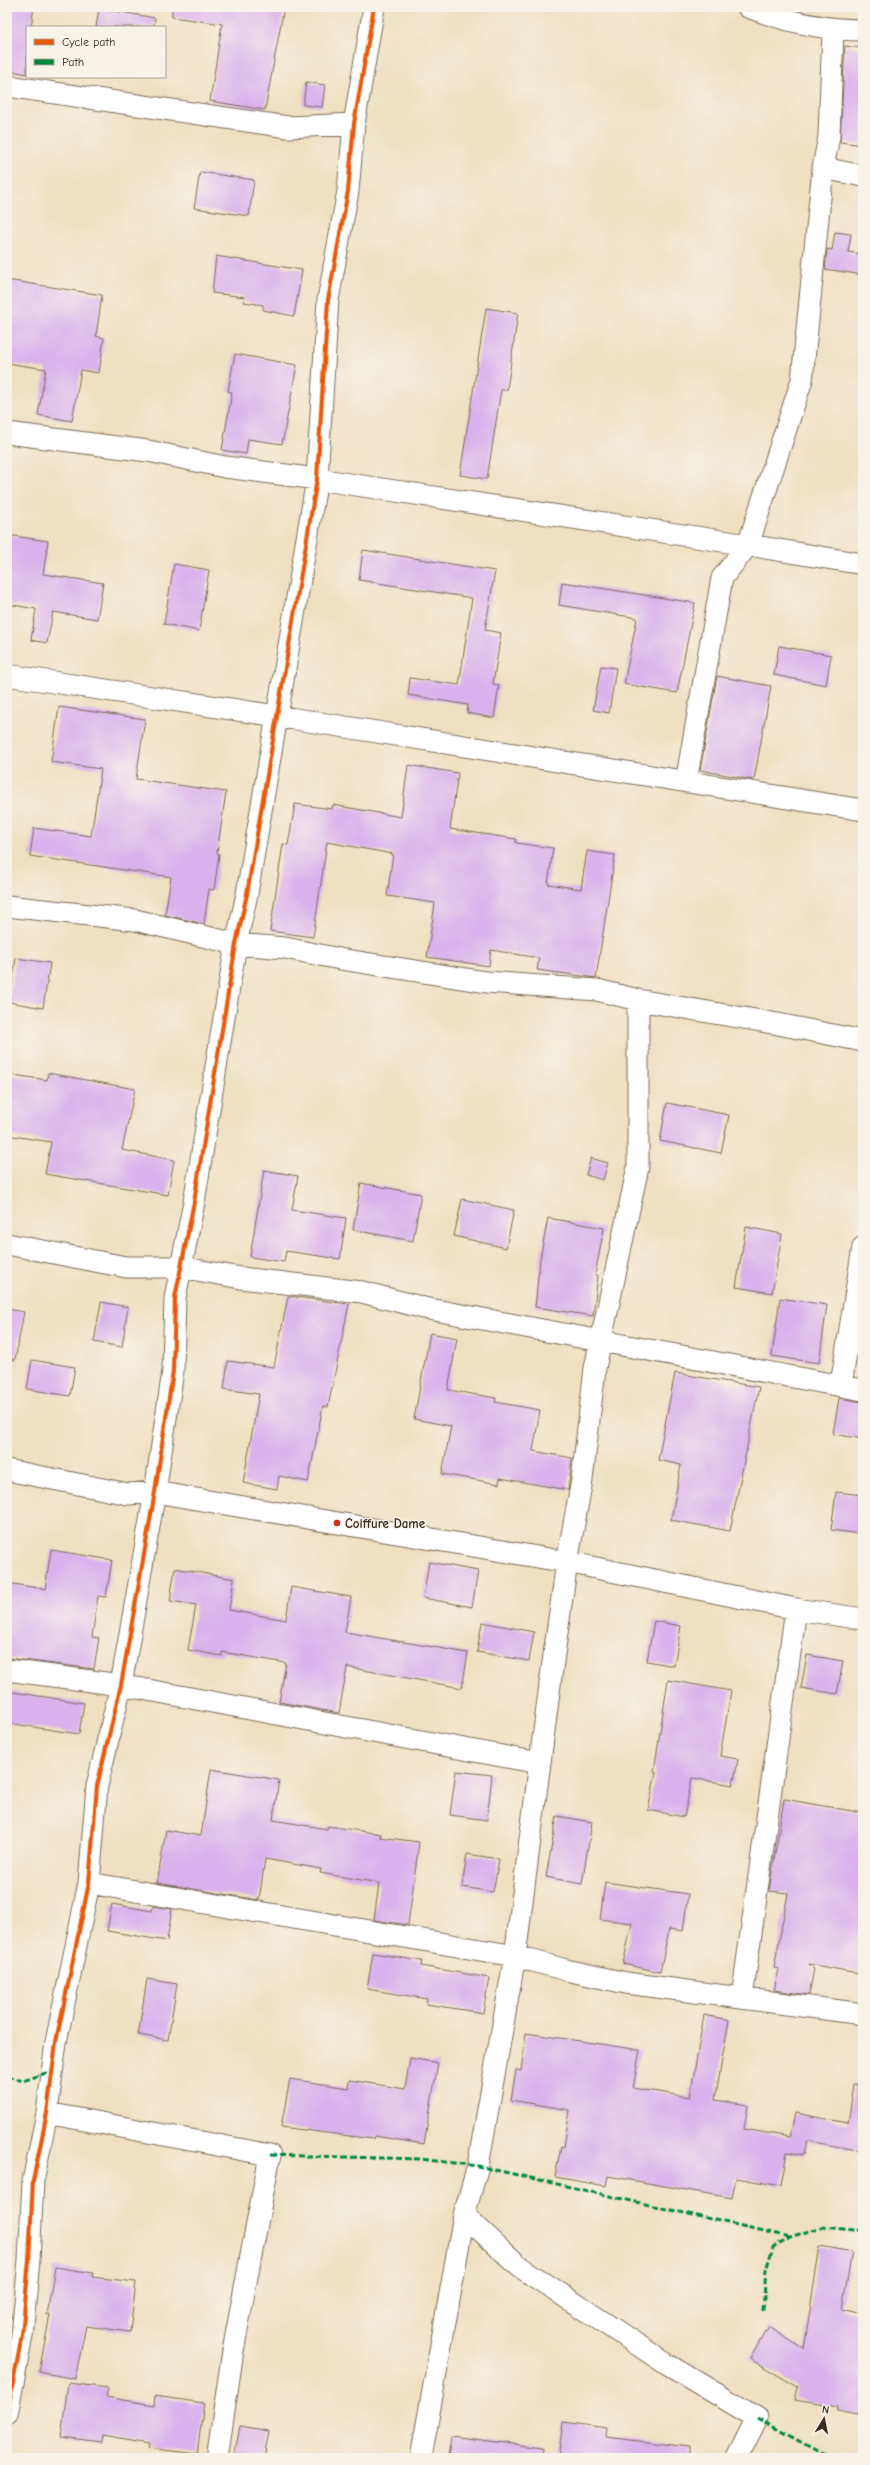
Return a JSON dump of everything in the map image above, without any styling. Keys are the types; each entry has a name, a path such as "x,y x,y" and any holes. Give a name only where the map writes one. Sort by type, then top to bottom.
{"street":[{"path":"7,2414 22,2336 29,2260 33,2181 47,2113 56,2042 89,1883 97,1786 121,1685 155,1492 173,1371 175,1298 194,1202 236,944 246,899 317,479 328,300 348,191 354,124 374,7"},
{"path":"748,7 832,30 863,30"},
{"path":"686,782 722,578 748,545 802,380 823,168 829,136 832,30"},
{"path":"7,86 288,127 354,124"},
{"path":"823,168 863,176"},
{"path":"7,433 148,451 225,467 317,479 863,564"},
{"path":"7,675 277,716 863,810"},
{"path":"7,906 136,920 236,944 285,948 340,959 486,982 598,990 638,1000 778,1024 863,1042"},
{"path":"421,2458 464,2215 478,2166 515,1956 539,1763 567,1562 582,1480 600,1342 638,1167 638,1000"},
{"path":"7,1244 126,1267 180,1267 264,1282 362,1292 424,1308 863,1390"},
{"path":"841,1386 863,1247"},
{"path":"7,1470 128,1494 155,1492 567,1562 796,1609 863,1619"},
{"path":"742,1998 796,1609"},
{"path":"7,1670 121,1685 539,1763"},
{"path":"89,1883 515,1956 566,1970 626,1983 863,2014"},
{"path":"47,2113 270,2155 233,2351 217,2458"},
{"path":"464,2215 520,2267 668,2365 757,2418 737,2458"}],"building":[{"path":"7,7 34,7 31,26 26,26 26,74 7,70"},
{"path":"172,7 284,7 265,110 210,101 222,24 172,17"},
{"path":"99,8 155,18 154,26 96,26"},
{"path":"845,46 863,48 863,145 840,142"},
{"path":"306,82 325,85 322,107 303,105"},
{"path":"200,172 254,180 249,216 194,208"},
{"path":"835,232 851,234 848,252 863,254 863,275 825,269 827,249 832,250"},
{"path":"216,256 302,270 294,316 263,310 263,305 244,302 245,297 212,293"},
{"path":"7,280 102,295 96,336 104,338 99,373 81,370 72,421 38,415 46,369 7,363"},
{"path":"486,308 518,313 507,390 501,390 487,479 460,475"},
{"path":"235,354 297,365 282,444 248,439 246,454 222,450 232,392 228,391"},
{"path":"7,535 48,541 43,574 103,583 97,619 53,612 47,643 31,640 36,609 7,604"},
{"path":"363,550 495,571 485,630 501,633 493,684 499,685 494,718 467,713 468,705 408,695 410,678 459,685 472,598 359,580"},
{"path":"174,564 209,570 199,631 164,624"},
{"path":"562,582 695,603 677,693 624,684 637,618 559,605"},
{"path":"779,646 831,655 826,685 774,675"},
{"path":"601,666 616,668 609,713 593,710"},
{"path":"717,676 771,686 754,780 700,770"},
{"path":"59,707 145,719 136,779 226,792 217,853 219,854 214,890 209,889 204,924 165,915 171,877 30,856 34,828 91,836 101,769 51,762"},
{"path":"408,765 458,773 450,829 516,839 516,843 553,848 548,884 581,889 587,851 615,855 596,978 537,970 539,958 491,950 489,966 427,957 435,903 387,896 393,854 327,842 313,937 270,931 283,844 288,845 295,804 332,809 333,805 401,817"},
{"path":"16,958 50,963 43,1008 9,1002"},
{"path":"48,1073 135,1089 122,1150 174,1160 168,1195 45,1174 51,1142 7,1135 7,1074 47,1080"},
{"path":"667,1103 729,1115 721,1153 660,1141"},
{"path":"591,1158 608,1163 603,1180 586,1175"},
{"path":"264,1170 298,1176 292,1210 346,1218 340,1259 286,1251 284,1262 250,1257"},
{"path":"361,1183 421,1194 413,1241 353,1230"},
{"path":"462,1199 514,1210 506,1248 454,1236"},
{"path":"548,1218 604,1228 595,1275 598,1275 593,1316 535,1307 540,1259"},
{"path":"746,1227 782,1234 772,1293 736,1287"},
{"path":"288,1296 349,1304 328,1407 323,1406 308,1482 279,1476 277,1489 243,1483 259,1394 224,1389 228,1361 274,1367"},
{"path":"780,1298 827,1305 819,1363 772,1356"},
{"path":"101,1302 128,1307 122,1347 94,1342"},
{"path":"7,1309 24,1312 15,1360 7,1359"},
{"path":"430,1333 457,1338 448,1390 496,1398 495,1402 540,1410 533,1451 572,1458 568,1490 500,1478 499,1484 442,1474 451,1426 414,1419"},
{"path":"32,1360 75,1367 70,1396 27,1389"},
{"path":"675,1373 759,1387 730,1531 671,1520 681,1465 658,1460"},
{"path":"839,1398 863,1402 863,1439 833,1434"},
{"path":"836,1492 863,1495 859,1534 831,1530"},
{"path":"51,1550 112,1560 106,1597 98,1596 92,1637 99,1638 94,1669 7,1658 7,1583 45,1589"},
{"path":"429,1562 478,1571 472,1607 423,1598"},
{"path":"175,1568 234,1579 229,1610 286,1620 291,1587 351,1597 345,1632 468,1653 462,1688 347,1667 339,1713 279,1702 286,1663 222,1652 222,1656 188,1650 196,1605 170,1601"},
{"path":"654,1621 681,1626 674,1666 647,1661"},
{"path":"482,1622 534,1632 529,1661 477,1652"},
{"path":"807,1655 843,1661 837,1694 801,1688"},
{"path":"668,1680 731,1691 720,1756 738,1759 733,1785 692,1778 684,1817 648,1810 656,1772 654,1771"},
{"path":"7,1691 84,1703 79,1734 7,1723"},
{"path":"211,1769 279,1780 273,1820 327,1829 328,1826 381,1834 380,1837 419,1842 408,1925 374,1920 379,1883 320,1873 321,1869 265,1859 259,1900 157,1883 166,1830 201,1836"},
{"path":"456,1771 492,1775 487,1820 450,1815"},
{"path":"784,1799 863,1813 863,1974 809,1964 814,1969 809,1995 774,1990 779,1969 774,1968 788,1893 769,1891"},
{"path":"557,1816 592,1822 582,1884 546,1877"},
{"path":"467,1854 499,1859 493,1892 462,1887"},
{"path":"605,1882 688,1894 683,1931 669,1929 660,1972 623,1964 632,1923 600,1919"},
{"path":"112,1904 152,1911 153,1906 172,1909 167,1941 107,1931"},
{"path":"373,1953 422,1961 421,1966 489,1978 483,2013 426,2004 427,1999 367,1989"},
{"path":"147,1979 177,1984 168,2040 138,2035"},
{"path":"704,2015 729,2020 715,2100 748,2105 744,2129 790,2137 795,2113 848,2123 854,2084 863,2085 863,2151 807,2141 804,2155 787,2152 781,2186 736,2178 732,2198 608,2176 606,2186 555,2177 561,2146 564,2147 570,2110 511,2100 516,2070 521,2071 526,2033 640,2050 633,2088 690,2097"},
{"path":"410,2058 438,2063 424,2144 374,2136 373,2139 281,2127 290,2079 348,2088 349,2080 405,2089"},
{"path":"820,2246 852,2252 842,2309 863,2314 863,2416 837,2411 837,2407 795,2400 798,2387 750,2359 768,2327 804,2349"},
{"path":"55,2267 93,2273 92,2277 136,2282 130,2332 86,2326 75,2379 39,2372 50,2315 47,2315"},
{"path":"68,2383 108,2388 106,2397 154,2405 155,2396 204,2403 197,2454 148,2448 149,2443 102,2435 101,2442 61,2437"},
{"path":"563,2422 606,2428 605,2437 690,2447 690,2458 558,2458"},
{"path":"240,2426 269,2431 264,2458 234,2458"},
{"path":"451,2436 543,2448 542,2458 448,2458"}],"marked path":[{"path":"7,2076 23,2081 52,2071"},
{"path":"270,2155 420,2159 478,2166 790,2237"},
{"path":"763,2311 766,2270 773,2247 790,2237 822,2227 863,2231"},
{"path":"757,2418 830,2458"}],"cycle path":[{"path":"7,2414 22,2336 29,2260 33,2181 47,2113 56,2042 89,1883 97,1786 121,1685 155,1492 173,1371 175,1298 194,1202 236,944 247,894 317,479 328,300 348,191 354,124 374,7"}],"place":[{"name":"Coiffure Dame","path":"337,1523"}]}
